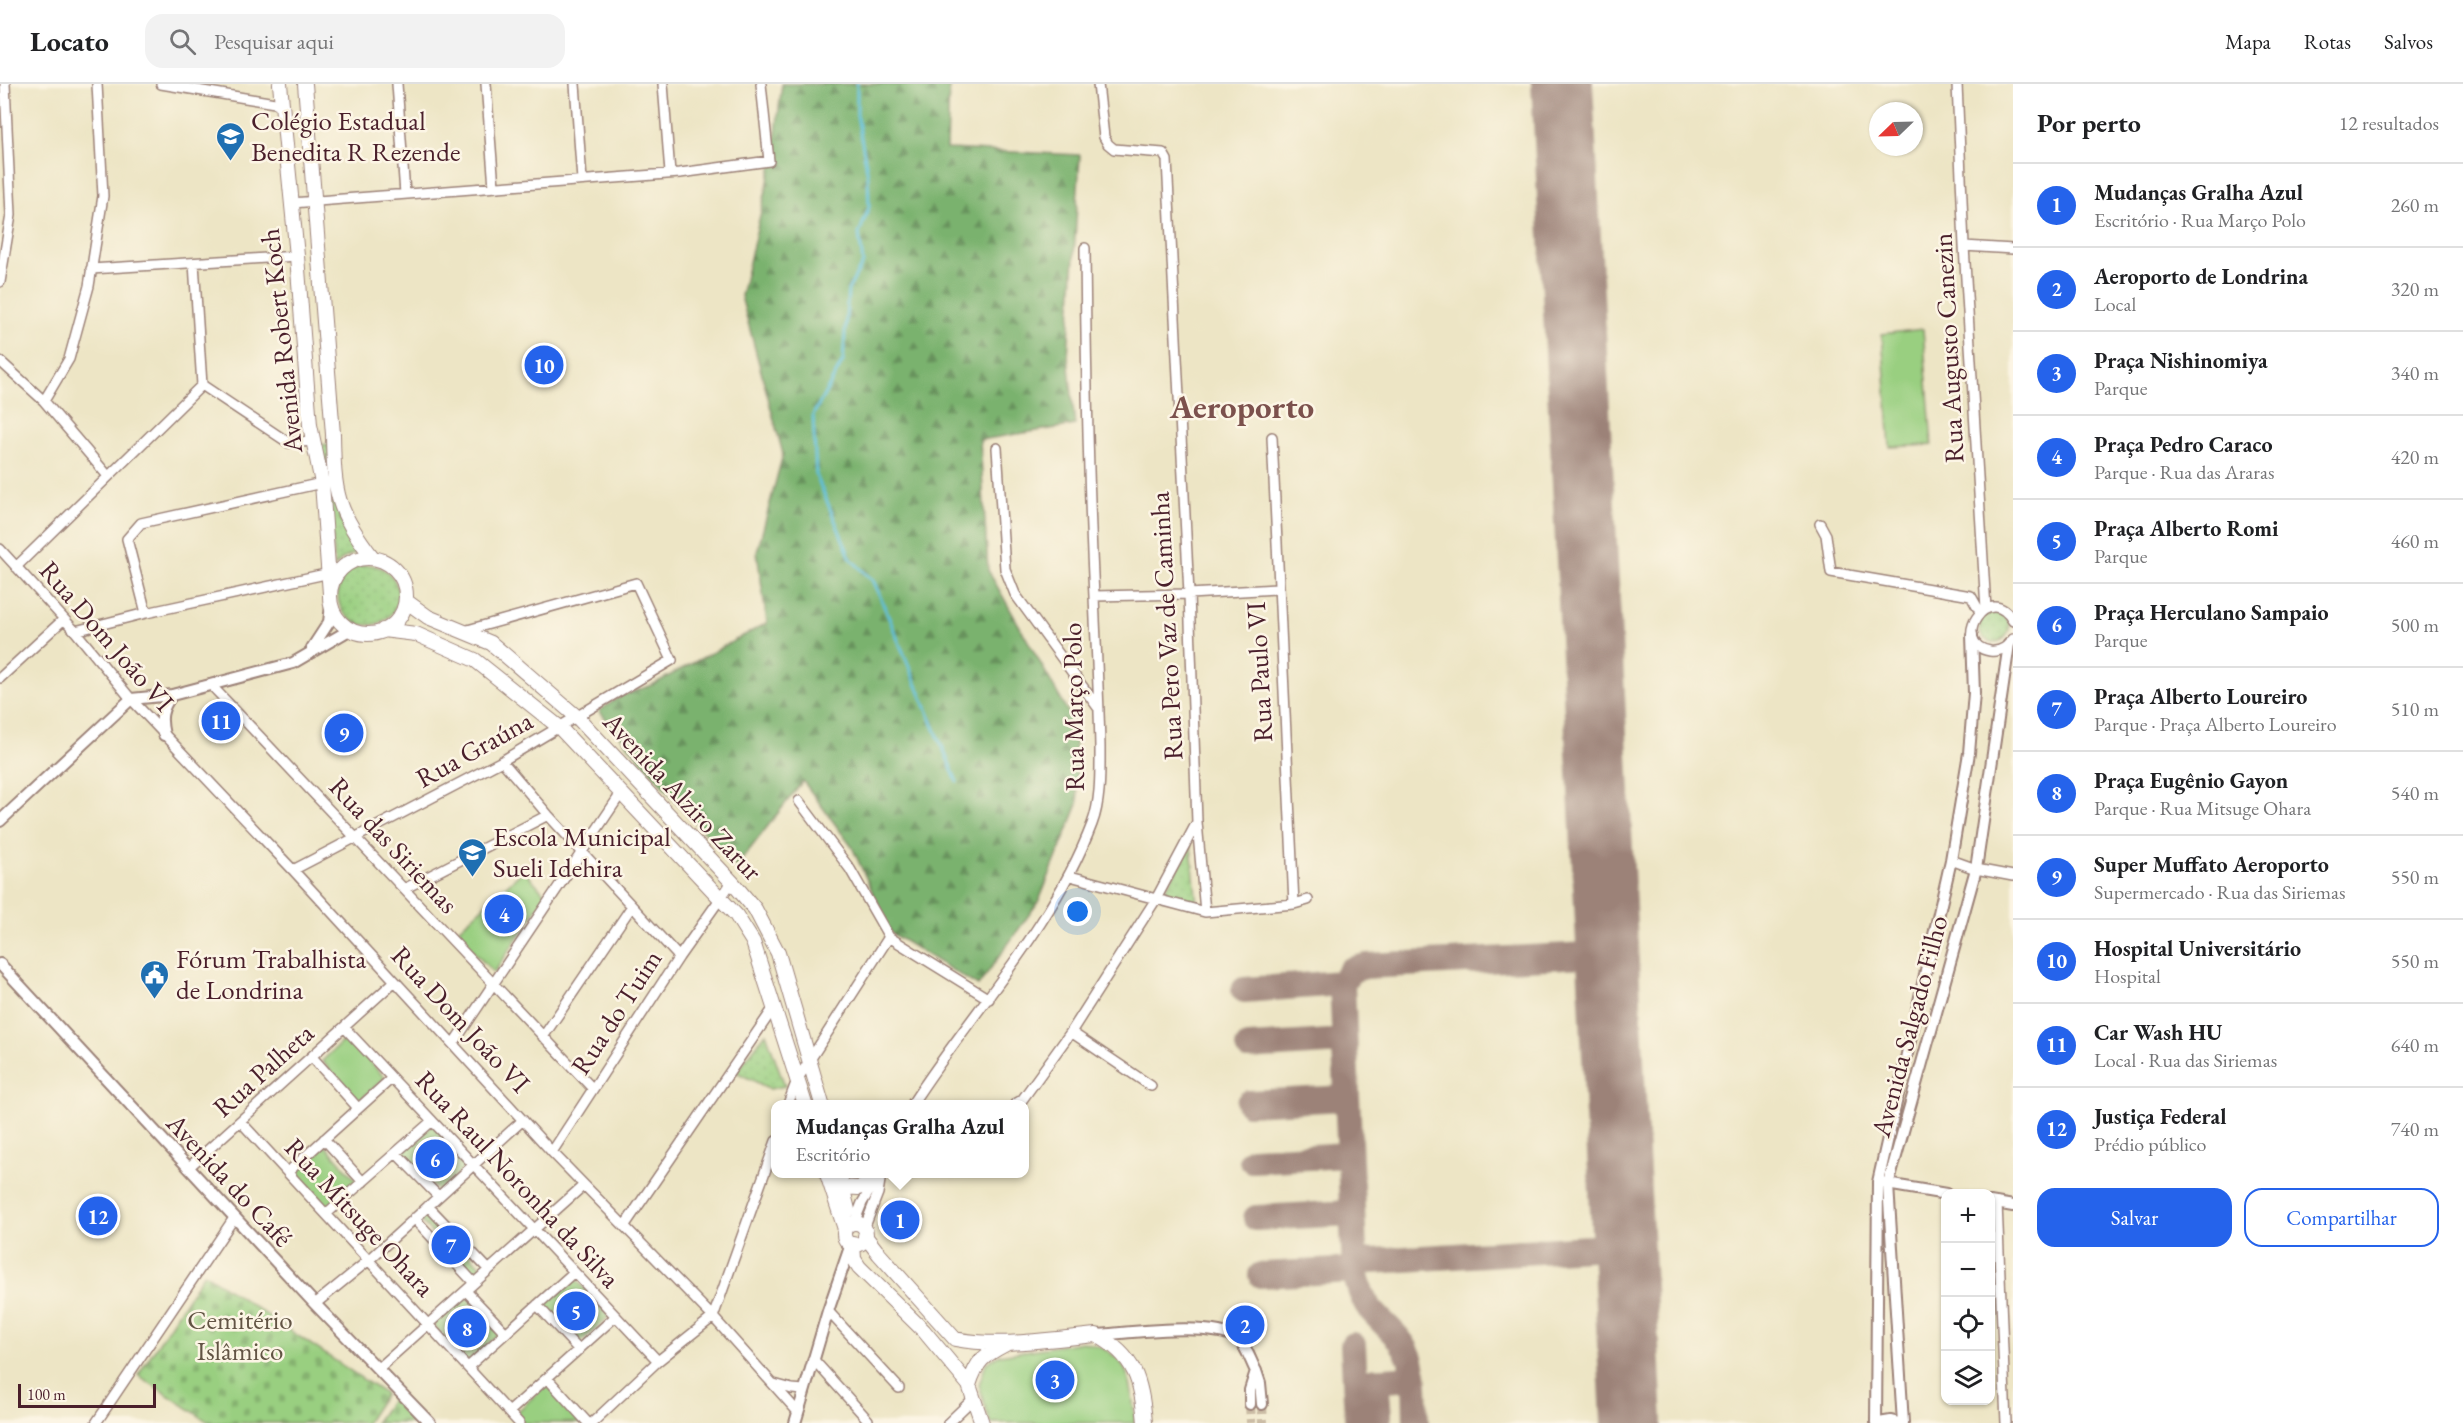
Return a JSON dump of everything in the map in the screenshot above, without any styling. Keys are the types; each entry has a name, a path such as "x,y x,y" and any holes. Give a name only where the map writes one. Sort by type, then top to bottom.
{"main road":[{"name":"Avenida Robert Koch","path":"280,84 297,256 310,425 322,483 331,599"},
{"name":"Avenida Robert Koch","path":"305,84 332,429 333,475 339,503 352,531 373,558"},
{"path":"310,425 332,429"},
{"path":"312,441 332,429"},
{"path":"361,558 373,558 385,561 402,578 406,601 402,614 394,623 383,630 361,633 342,623 331,599 333,582 339,571 349,563 361,558"},
{"name":"Avenida Alziro Zarur","path":"406,601 428,617 491,643 577,717 755,909 778,953 821,1100"},
{"name":"Avenida Alziro Zarur","path":"383,630 416,634 475,660 559,727 722,899 736,915 753,942 804,1100"},
{"path":"830,1178 862,1242 852,1244 854,1259 859,1267 924,1331 972,1391 982,1423"},
{"path":"841,1180 858,1188 877,1179"},
{"path":"841,1180 856,1228 955,1340 1010,1342 1096,1335 1115,1347 1131,1364 1143,1395 1145,1423"},
{"path":"924,1331 937,1319"},
{"path":"972,1391 977,1365 983,1356 1010,1342"}],"street":[{"path":"0,282 11,215 5,84"},
{"path":"44,401 69,359 92,269 103,196 97,84"},
{"path":"161,84 190,87 281,104"},
{"path":"397,84 405,194"},
{"path":"486,84 494,187"},
{"path":"575,84 582,180"},
{"path":"663,84 670,173"},
{"path":"292,203 670,173 769,161 761,84"},
{"name":"Rua Pero Vaz de Caminha","path":"1098,84 1104,137 1108,144 1114,149 1163,153 1167,160 1189,594 1197,822 1205,912"},
{"name":"Rua Augusto Canezin","path":"1957,84 1983,611"},
{"path":"1964,246 2013,249"},
{"name":"Rua Março Polo","path":"915,1100 938,1064 989,999 1070,876 1094,821 1100,780 1100,710 1087,435 1085,248"},
{"path":"92,269 297,256"},
{"path":"16,567 202,385 194,263"},
{"path":"0,361 44,401 108,476"},
{"path":"202,385 291,444 312,441"},
{"name":"Rua Paulo VI","path":"1272,437 1277,589 1294,904"},
{"path":"998,447 1005,569 1015,594 1100,710"},
{"path":"146,613 127,539 141,523 322,483"},
{"path":"1820,524 1826,536 1831,572 1971,596 1983,611"},
{"name":"Rua Dom João VI","path":"1,554 64,619 164,735 293,870 552,1152 713,1317 797,1411"},
{"path":"75,632 146,613 330,573"},
{"name":"Rua Graúna","path":"293,870 502,761 672,660 636,583 464,631"},
{"path":"1094,596 1277,589"},
{"name":"Avenida Robert Koch","path":"306,656 329,622 331,599"},
{"path":"2001,609 2013,621"},
{"path":"1941,1193 1883,1184 1951,860 1969,753 1974,693 1973,622 1983,611 2013,609"},
{"path":"0,678 64,619"},
{"path":"0,821 131,699 172,695 293,663 351,629"},
{"path":"1972,635 1979,646 1991,651 2004,648 2011,641"},
{"name":"Avenida Salgado Filho","path":"1878,1423 1883,1184 1976,869 2011,641"},
{"name":"Rua das Siriemas","path":"211,685 593,1089"},
{"path":"164,735 162,711 172,695"},
{"path":"502,761 548,815 679,957"},
{"path":"453,1044 622,792"},
{"path":"799,801 850,869 889,937 989,999"},
{"path":"404,889 548,815"},
{"path":"1022,1100 1071,1032 1156,899 1197,822"},
{"path":"1951,860 1976,869 2013,876"},
{"path":"1070,876 1205,912 1294,904 1308,900"},
{"name":"Rua do Tuim","path":"552,1152 679,957 732,882"},
{"path":"543,1037 632,906"},
{"path":"790,1100 797,1080 889,937"},
{"name":"Avenida do Café","path":"0,964 234,1218 430,1423"},
{"name":"Rua Palheta","path":"188,1168 395,981"},
{"path":"625,1225 775,1006"},
{"name":"Rua Raul Noronha da Silva","path":"344,1028 658,1361"},
{"path":"1071,1032 1152,1086"},
{"path":"312,1056 358,1108"},
{"path":"288,1172 392,1078"},
{"path":"315,1304 369,1260 523,1120"},
{"name":"Rua Mitsuge Ohara","path":"240,1121 519,1423"},
{"path":"326,1214 432,1121"},
{"path":"324,1139 363,1182"},
{"path":"396,1153 438,1196"},
{"path":"547,1378 590,1423 658,1361 713,1317 771,1155"},
{"path":"856,1228 878,1193 877,1179"},
{"name":"Avenida Salgado Filho","path":"1883,1184 1903,1423"},
{"path":"379,1368 584,1185"},
{"path":"1995,1202 2013,1206"},
{"path":"428,1206 489,1270"},
{"path":"96,1423 234,1218"},
{"path":"414,1218 474,1283"},
{"path":"1995,1220 2006,1423"},
{"path":"795,1423 828,1311 852,1244"},
{"path":"468,1367 574,1272"},
{"path":"466,1291 506,1333"},
{"path":"537,1305 579,1350"},
{"path":"828,1311 898,1388"},
{"path":"509,1412 616,1316"},
{"path":"1096,1335 1220,1331 1240,1340 1256,1371 1262,1404"},
{"path":"813,1359 868,1420"},
{"path":"1250,1404 1250,1390 1256,1371"},
{"path":"772,1383 804,1390"},
{"path":"948,1423 972,1391"},
{"path":"1878,1423 1891,1421 1899,1423"}],"green space":[{"path":"782,84 949,84 947,149 1080,155 1068,356 1075,425 980,440 988,570 1074,723 1078,804 1039,901 978,986 891,933 852,847 803,781 736,867 686,813 599,711 621,696 652,685 767,623 757,552 783,454 741,296 772,165"},
{"path":"1923,329 1932,445 1890,447 1882,334"},
{"path":"328,444 332,487 339,514 344,527 362,550 342,559 335,567 327,472 321,445"},
{"path":"368,565 385,570 393,578 398,595 393,612 385,620 368,625 351,620 343,612 338,595 343,578 351,570"},
{"path":"1994,612 2005,616 2009,627 2005,638 1994,642 1983,638 1979,627 1983,616"},
{"path":"1191,846 1197,905 1160,898"},
{"path":"524,870 546,895 494,973 455,932"},
{"path":"766,1033 785,1086 770,1089 736,1072"},
{"path":"347,1037 385,1078 358,1102 322,1061"},
{"path":"432,1125 469,1164 438,1191 401,1153"},
{"path":"324,1144 358,1182 327,1209 293,1172"},
{"path":"428,1211 484,1270 474,1278 419,1219"},
{"name":"Cemitério Islâmico","path":"204,1273 385,1394 366,1423 210,1423 138,1375"},
{"path":"575,1278 609,1316 579,1344 543,1306"},
{"path":"466,1296 500,1333 467,1362 433,1324"},
{"path":"1083,1342 1111,1353 1126,1370 1132,1394 1135,1423 990,1423 979,1385 986,1363 1000,1355"},
{"path":"547,1384 582,1423 524,1423 516,1413"},
{"path":"392,1399 412,1423 375,1423"}],"waterway":[{"path":"857,84 857,115 868,176 869,207 859,234 863,263 848,290 843,361 813,415 816,475 851,559 874,582 957,782"}],"taxiway":[{"path":"1416,1423 1415,1382 1410,1358 1398,1338 1366,1302 1355,1273 1342,983 1351,970 1366,966 1607,954"},
{"path":"1244,990 1342,983"},
{"path":"1248,1047 1344,1041"},
{"path":"1249,1103 1346,1098"},
{"path":"1252,1160 1348,1155"},
{"path":"1256,1218 1352,1213"},
{"path":"1355,1262 1623,1246"},
{"path":"1261,1275 1355,1270"},
{"path":"1353,1345 1357,1417"},
{"path":"1355,1382 1414,1378"},
{"path":"1376,1380 1379,1416"}],"runway":[{"path":"1562,84 1632,1421"}],"tunnel":[{"path":"1250,1404 1251,1423"},
{"path":"1262,1404 1263,1423"}],"place":[{"name":"Colégio Estadual Benedita R Rezende","path":"230,162"},
{"name":"Hospital Universitário","path":"544,365"},
{"name":"Car Wash HU","path":"221,721"},
{"name":"Super Muffato Aeroporto","path":"344,733"},
{"name":"Escola Municipal Sueli Idehira","path":"472,878"},
{"name":"Praça Pedro Caraco","path":"504,914"},
{"name":"Fórum Trabalhista de Londrina","path":"155,1000"},
{"name":"Praça Herculano Sampaio","path":"435,1159"},
{"name":"Justiça Federal","path":"98,1216"},
{"name":"Mudanças Gralha Azul","path":"900,1220"},
{"name":"Praça Alberto Loureiro","path":"451,1245"},
{"name":"Praça Alberto Romi","path":"576,1311"},
{"name":"Aeroporto de Londrina","path":"1245,1325"},
{"name":"Praça Eugênio Gayon","path":"467,1328"},
{"name":"Praça Nishinomiya","path":"1055,1380"}],"district":[{"name":"Aeroporto","path":"1242,406"}]}
